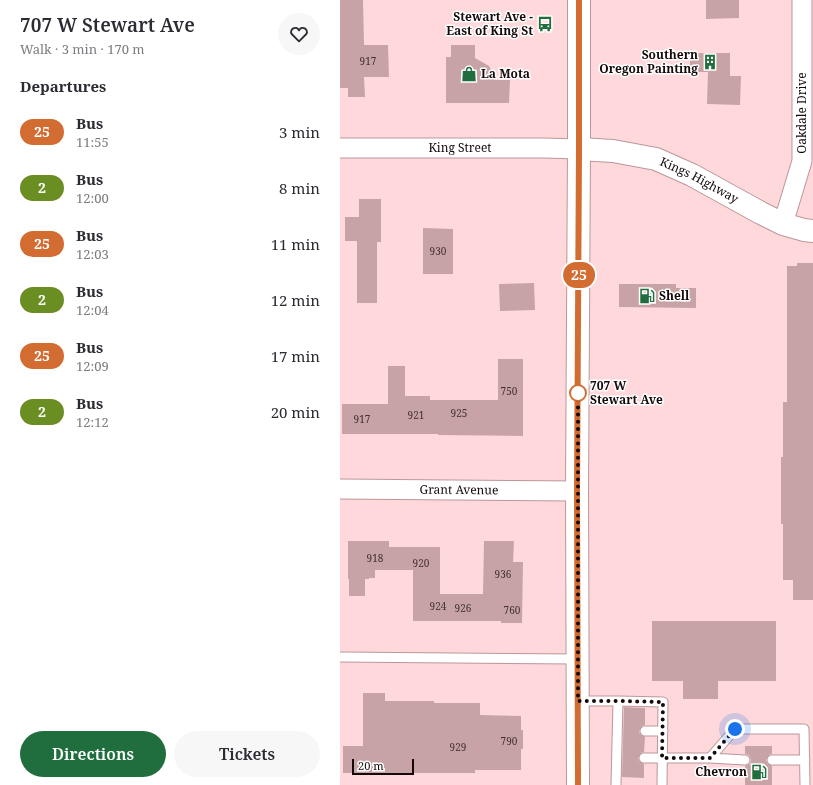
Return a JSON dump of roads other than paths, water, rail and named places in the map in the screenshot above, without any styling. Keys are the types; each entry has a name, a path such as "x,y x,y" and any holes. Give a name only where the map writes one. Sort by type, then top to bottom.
{"main road":[{"path":"578,785 577,491 579,0"},
{"name":"Kings Highway","path":"579,149 613,151 656,159 692,175 783,224 813,231"}],"street":[{"name":"Oakdale Drive","path":"783,224 802,161 802,0"},
{"name":"King Street","path":"340,148 579,149"},
{"name":"Grant Avenue","path":"340,489 577,491"}],"lane":[{"path":"340,658 577,659"},
{"path":"578,701 663,702 662,785"},
{"path":"616,785 620,757 618,701"},
{"path":"710,758 735,729 804,729 805,785"},
{"path":"645,731 663,730"},
{"path":"644,758 710,758 745,760"},
{"path":"772,760 805,760"}],"place":[{"name":"Stewart Ave - East of King St","path":"545,24"},
{"name":"Southern Oregon Painting","path":"710,62"},
{"name":"La Mota","path":"469,74"},
{"name":"Shell","path":"647,296"},
{"name":"707 W Stewart Ave","path":"578,393"},
{"name":"Chevron","path":"759,772"}]}
